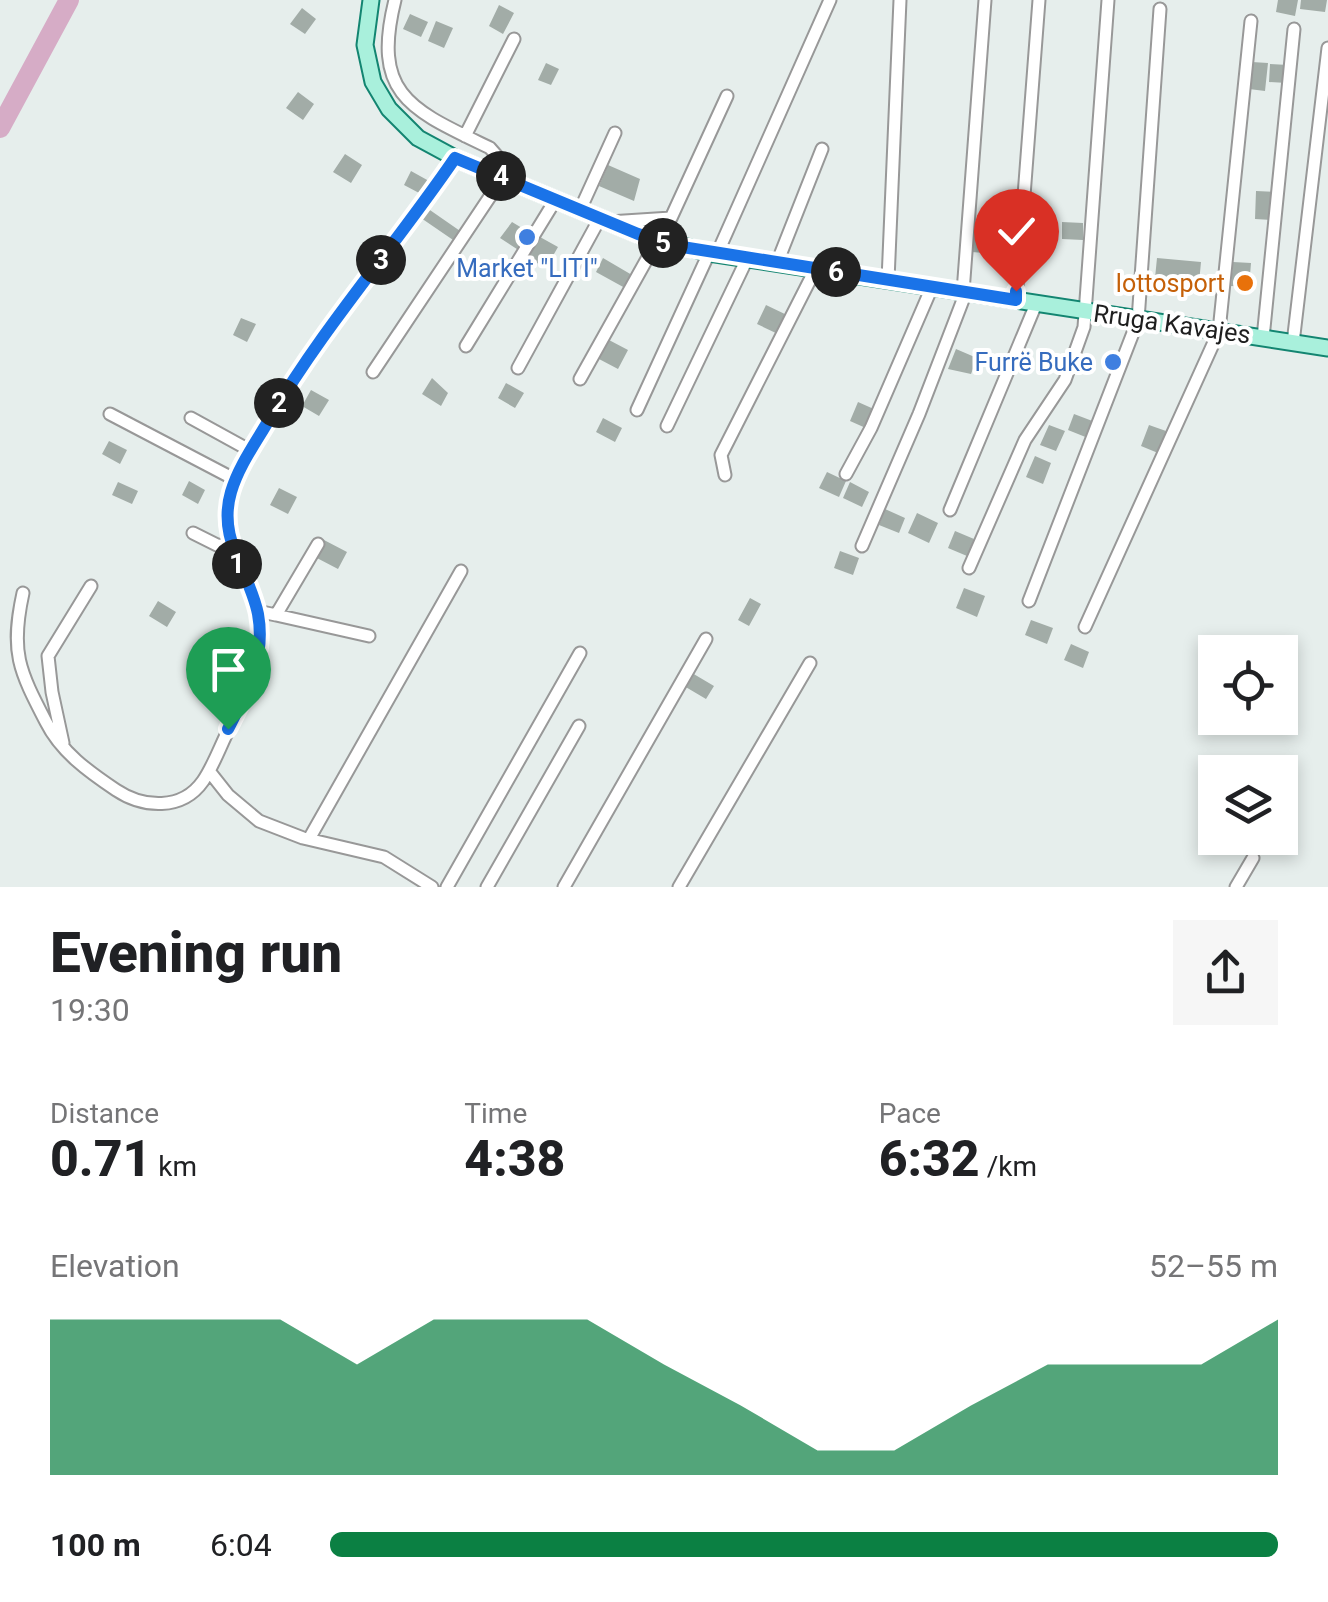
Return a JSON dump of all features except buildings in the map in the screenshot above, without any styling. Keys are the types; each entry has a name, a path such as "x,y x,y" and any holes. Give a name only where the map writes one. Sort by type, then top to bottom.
{"main road":[{"name":"Rruga Kavajes","path":"371,0 365,45 376,92 408,130 455,158 656,241 713,254 1328,348"}],"street":[{"path":"373,372 503,177 497,156 490,148 420,112 391,76 386,45 395,0"},
{"path":"637,410 830,0"},
{"path":"888,280 900,0"},
{"path":"862,546 919,414 964,292 984,0"},
{"path":"1016,300 1039,0"},
{"path":"969,568 1025,440 1065,380 1084,327 1108,0"},
{"path":"1029,602 1138,320 1160,9"},
{"path":"1085,627 1220,331 1251,21"},
{"path":"1263,338 1294,29"},
{"path":"465,136 514,39"},
{"path":"1292,342 1328,48"},
{"path":"518,368 604,220 671,218 727,96"},
{"path":"580,210 615,133"},
{"path":"777,263 822,149"},
{"path":"24,594 16,625 19,662 35,702 64,748 91,774 130,799 149,804 171,803 190,794 209,771 257,668 260,648 258,611 230,546 227,510 236,480 309,356 455,158"},
{"path":"466,346 556,200"},
{"path":"580,379 656,241"},
{"path":"667,426 747,259"},
{"path":"725,475 721,455 816,268"},
{"path":"846,474 871,428 932,286"},
{"path":"950,510 1036,304"},
{"path":"110,414 236,480"},
{"path":"191,418 251,451"},
{"path":"193,532 230,546"},
{"path":"276,616 318,544"},
{"path":"308,839 461,570"},
{"path":"64,748 48,656 91,586"},
{"path":"258,611 369,636"},
{"path":"564,887 706,639"},
{"path":"447,887 580,653"},
{"path":"679,887 810,662"},
{"path":"487,887 579,726"},
{"path":"209,771 228,795 259,820 308,839 384,857 432,887"},
{"path":"1236,887 1253,858"}],"waterway":[{"path":"0,128 69,0"}],"place":[{"name":"Market \"LITI\"","path":"527,237"},
{"name":"lottosport","path":"1245,283"},
{"name":"Furrë Buke","path":"1113,362"}],"route":[{"path":"228,729 250,687 260,648 258,611 230,546 227,510 231,492 251,451 309,356 455,158 656,241 693,250 1016,300 1016,291"}]}
